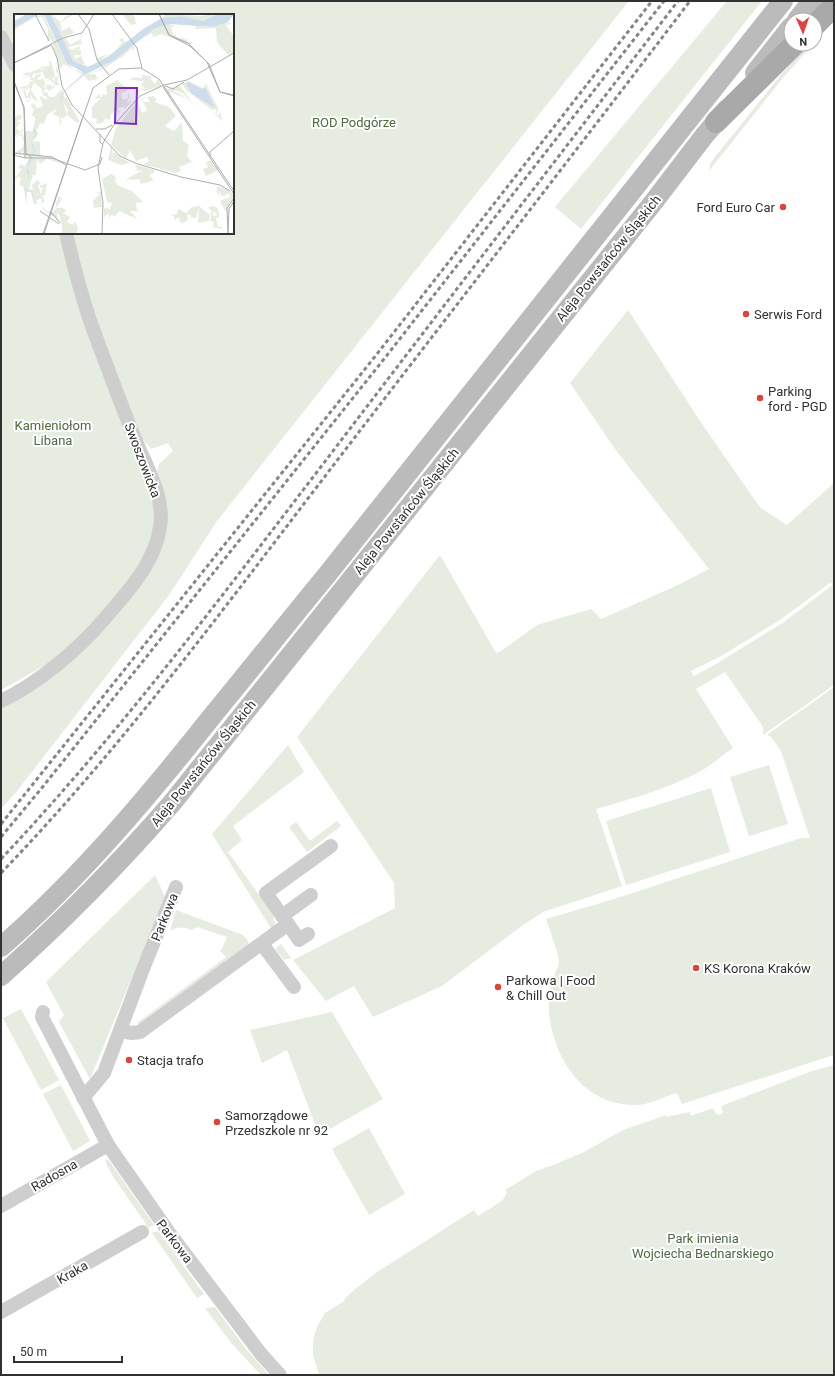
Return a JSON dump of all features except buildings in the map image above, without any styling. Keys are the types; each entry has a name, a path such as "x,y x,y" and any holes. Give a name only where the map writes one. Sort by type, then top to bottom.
{"main road":[{"name":"Aleja Powstańców Śląskich","path":"1,947 36,915 99,850 133,813 184,752 782,1"},
{"path":"803,12 812,1"},
{"path":"823,17 834,6"},
{"name":"Aleja Powstańców Śląskich","path":"1,976 55,928 114,869 172,803 783,37"},
{"path":"716,122 787,52"}],"street":[{"path":"1,37 14,63"},
{"name":"Swoszowicka","path":"1,701 43,676 94,630 130,588 142,571 151,555 160,528 161,514 155,486 95,335 77,280 66,234"},
{"path":"308,934 299,940 266,894 331,846"},
{"name":"Parkowa","path":"83,1098 104,1073 141,974 176,887"},
{"path":"120,1031 132,1033 140,1032 262,944 311,895"},
{"path":"262,944 294,987"},
{"name":"Parkowa","path":"43,1012 42,1017 108,1145 170,1234 261,1354 280,1375"},
{"name":"Radosna","path":"1,1206 108,1145"},
{"name":"Kraka","path":"1,1312 142,1232"}],"green space":[{"name":"ROD Podgórze","path":"1,1 629,1 217,521 169,595 17,791 1,809 1,706 14,699 148,571 163,492 157,470 160,463 173,451 168,443 151,449 143,440 87,300 69,234 234,234 234,14 14,14 14,56 1,26"},
{"path":"727,1 762,1 581,229 555,207"},
{"name":"Kamieniołom Libana","path":"1,40 14,73 14,234 62,234 146,476 155,513 152,540 137,570 88,629 53,661 1,690"},
{"path":"801,52 806,52 782,79 709,171 711,162"},
{"path":"628,310 700,421 761,508 787,525 834,483 834,685 763,735 763,727 725,672 696,689 733,748 706,768 680,781 652,792 596,809 622,886 543,912 523,925 442,986 373,1017 354,986 326,1001 293,960 395,908 394,883 297,737 440,555 496,653 537,625 591,609 601,619 676,586 709,569 615,449 570,383","holes":["830,583 832,584 832,587 831,586 784,622 694,676 691,671 723,655 780,620"]},
{"name":"KS Korona Kraków","path":"834,687 834,1055 682,1104 677,1093 649,1103 638,1105 615,1103 599,1097 586,1088 574,1076 557,1047 549,1013 549,998 555,972 559,965 559,959 546,919 611,900 801,838 810,838 781,751 771,737 767,735"},
{"path":"288,745 304,772 233,826 242,840 228,852 273,914 275,923 272,930 212,834"},
{"path":"769,765 788,824 749,836 730,777"},
{"path":"711,788 730,852 626,885 606,821"},
{"path":"337,821 341,826 307,852 289,827 296,822 310,841"},
{"path":"155,875 165,897 90,1079 59,1022 64,1015 46,982"},
{"path":"176,910 243,935 248,941 249,945 139,1026 137,1023 229,955 226,957 220,950 222,949 227,937 197,927 192,930 186,928 176,928 170,931"},
{"path":"281,944 291,958 284,960 275,949"},
{"path":"21,1009 59,1080 41,1090 3,1018"},
{"path":"332,1012 383,1099 319,1135 287,1050 262,1063 250,1030"},
{"name":"Park imienia Wojciecha Bednarskiego","path":"834,1065 834,1375 319,1375 313,1355 313,1341 317,1327 325,1313 343,1302 347,1296 374,1274 474,1210 478,1216 502,1201 507,1193 505,1190 536,1171 584,1152 623,1130 666,1115 666,1117 690,1112 691,1116 713,1108 716,1114 720,1115 723,1112 721,1106 812,1071"},
{"path":"61,1085 90,1141 73,1151 43,1094"},
{"path":"369,1128 405,1194 369,1215 332,1149"},
{"path":"108,1159 154,1225 148,1228 112,1175 105,1161"},
{"path":"158,1231 204,1294 197,1298 152,1233"},
{"path":"215,1307 246,1349 269,1375 261,1375 232,1344 205,1308"}],"railway":[{"path":"1,824 377,354 652,1"},
{"path":"1,837 41,789 384,359 664,1"},
{"path":"1,859 85,765 205,618 678,1"},
{"path":"1,873 85,781 164,685 690,1"}],"place":[{"name":"Ford Euro Car","path":"783,207"},
{"name":"Serwis Ford","path":"746,314"},
{"name":"Parking ford - PGD","path":"760,398"},
{"name":"KS Korona Kraków","path":"696,968"},
{"name":"Parkowa | Food & Chill Out","path":"498,987"},
{"name":"Stacja trafo","path":"129,1060"},
{"name":"Samorządowe Przedszkole nr 92","path":"217,1122"}]}
